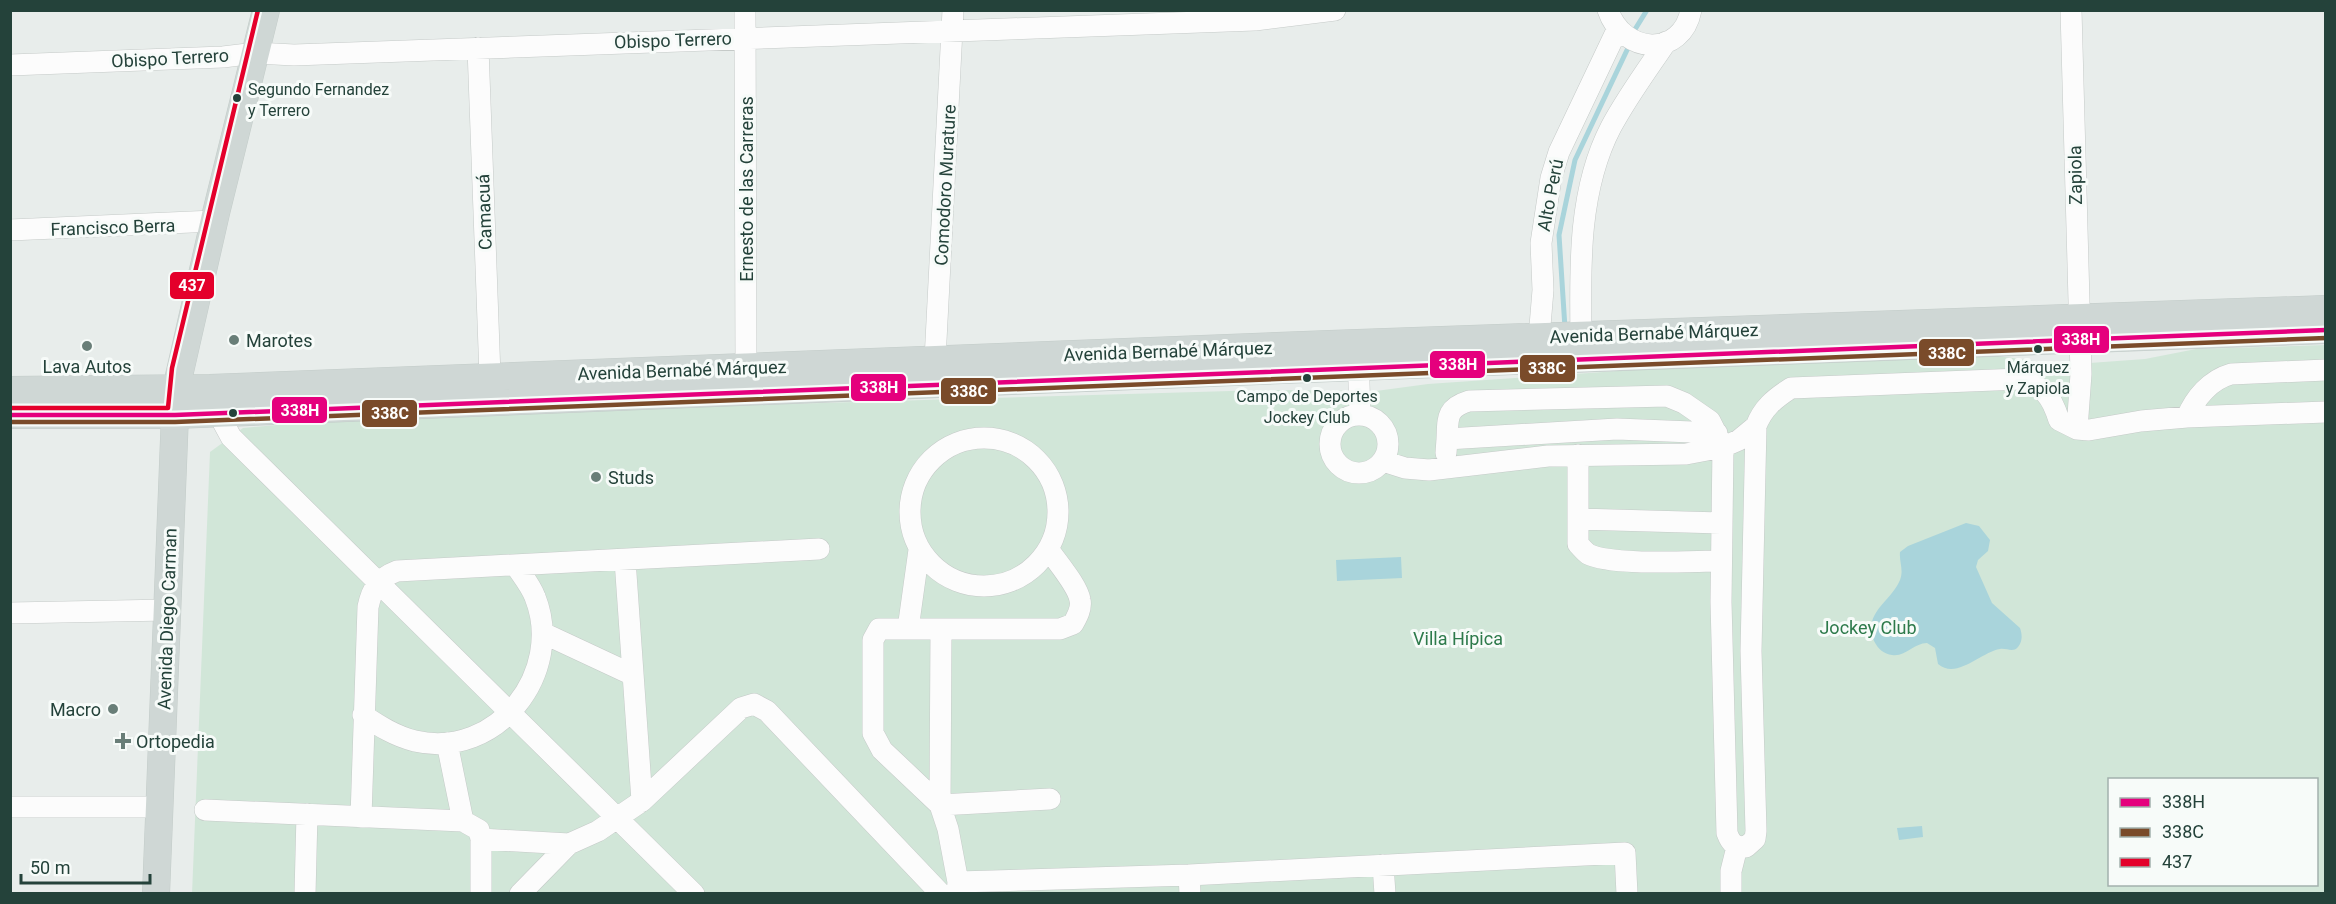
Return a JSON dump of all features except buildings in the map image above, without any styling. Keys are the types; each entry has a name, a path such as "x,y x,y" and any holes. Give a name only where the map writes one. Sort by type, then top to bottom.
{"main road":[{"name":"Avenida Diego Carman","path":"156,894 175,402 214,221 267,10"},
{"name":"Avenida Bernabé Márquez","path":"10,390 175,402 219,413 1358,355 2079,328 2325,309"},
{"name":"Avenida Bernabé Márquez","path":"10,415 490,376 935,360 1358,355 1581,335 2079,328 2325,330"}],"street":[{"name":"Ernesto de las Carreras","path":"745,10 747,368"},
{"name":"Comodoro Murature","path":"935,360 953,10"},
{"name":"Obispo Terrero","path":"10,64 223,57 256,53 294,55 746,37 953,32 1335,10"},
{"path":"1608,10 1617,30 1628,39 1640,44 1653,45 1666,42"},
{"name":"Alto Perú","path":"1581,335 1580,285 1592,178 1610,129 1628,96 1666,42 1685,27 1691,10"},
{"name":"Zapiola","path":"2071,10 2081,380 2077,429"},
{"name":"Alto Perú","path":"1539,338 1543,290 1541,243 1551,178 1558,152 1617,30"},
{"name":"Camacuá","path":"478,48 490,376"},
{"name":"Francisco Berra","path":"10,230 214,221"},
{"path":"1358,355 1360,414"},
{"path":"2187,417 2200,395 2222,376 2325,370"},
{"path":"1446,469 1448,417 1453,408 1469,401 1667,396 1684,403 1710,422 1720,440 1720,561 1727,833 1730,841 1737,847 1746,847 1755,839 1756,831 1751,651 1756,426 1761,414 1772,400 1791,388 2020,379 2038,386 2052,400 2060,420 2077,429 2089,430 2141,421 2187,417 2325,412"},
{"path":"219,413 231,437 694,894"},
{"path":"1360,414 1377,420 1387,434 1388,453 1377,468 1358,474 1349,472 1334,460 1330,451 1332,432 1343,419 1360,414"},
{"path":"1446,439 1617,429 1739,440 1756,426"},
{"path":"984,438 1010,442 1032,455 1049,475 1058,500 1058,525 1049,550 1032,570 1010,583 984,587 958,582 936,569 919,550 910,525 910,499 919,475 936,455 958,442 984,438"},
{"path":"1383,461 1406,468 1446,469 1520,458 1686,454 1720,440"},
{"path":"1578,455 1578,544 1589,554 1615,560 1720,561"},
{"path":"1578,519 1721,523"},
{"path":"361,817 368,607 371,593 386,575 397,571 819,549"},
{"path":"908,629 919,550"},
{"path":"1049,550 1075,588 1081,601 1073,624 1060,629 879,629 875,635 873,733 882,750 940,805 1050,799"},
{"path":"625,560 642,801"},
{"path":"363,715 388,732 417,742 447,743 471,738 492,728 511,713 529,690 540,662 543,633 535,597 516,566"},
{"path":"10,613 168,610"},
{"path":"941,630 940,805 948,829 952,890"},
{"path":"543,633 633,675"},
{"path":"520,894 569,844 598,831 642,801 741,708 754,704 767,711 952,890 1189,884 1383,865 1625,853 1627,894"},
{"path":"447,743 463,821"},
{"path":"10,807 160,807"},
{"path":"205,810 463,821 479,830 481,893"},
{"path":"304,894 307,814"},
{"path":"481,839 569,844"},
{"path":"1731,894 1731,871 1737,847"},
{"path":"1383,865 1385,894"}],"green space":[{"name":"Jockey Club","path":"2325,345 2325,893 192,894 210,452 243,428 379,416 1265,390 1376,391 1428,384 1704,365 1991,355 2062,365 2145,359 2196,349"}],"water":[{"path":"1966,523 1979,526 1990,540 1988,551 1978,560 1976,567 1992,603 2020,628 2022,638 2020,645 2014,650 1993,651 1969,664 1953,669 1938,664 1935,648 1927,643 1897,655 1879,649 1871,631 1872,623 1879,608 1900,580 1902,573 1900,552 1908,546"},
{"path":"1401,557 1402,578 1337,581 1336,560"},
{"path":"1922,826 1923,837 1899,840 1897,828"}],"waterway":[{"path":"1634,31 1647,10"},
{"path":"1565,328 1559,235 1575,160 1628,48"}],"transit line":[{"name":"437","path":"10,408 168,408 172,368 258,10"},
{"name":"338H","path":"10,415 175,415 2326,330"},
{"name":"338C","path":"10,422 175,422 2326,338"}],"place":[{"name":"Segundo Fernandez y Terrero","path":"237,98"},
{"name":"Marotes","path":"234,340"},
{"name":"Lava Autos","path":"87,346"},
{"name":"Márquez y Zapiola","path":"2038,349"},
{"name":"Campo de Deportes Jockey Club","path":"1307,378"},
{"name":"Studs","path":"596,477"},
{"name":"Macro","path":"113,709"},
{"name":"Ortopedia","path":"123,741"}],"park label":[{"name":"Villa Hípica","path":"1458,638"}]}
